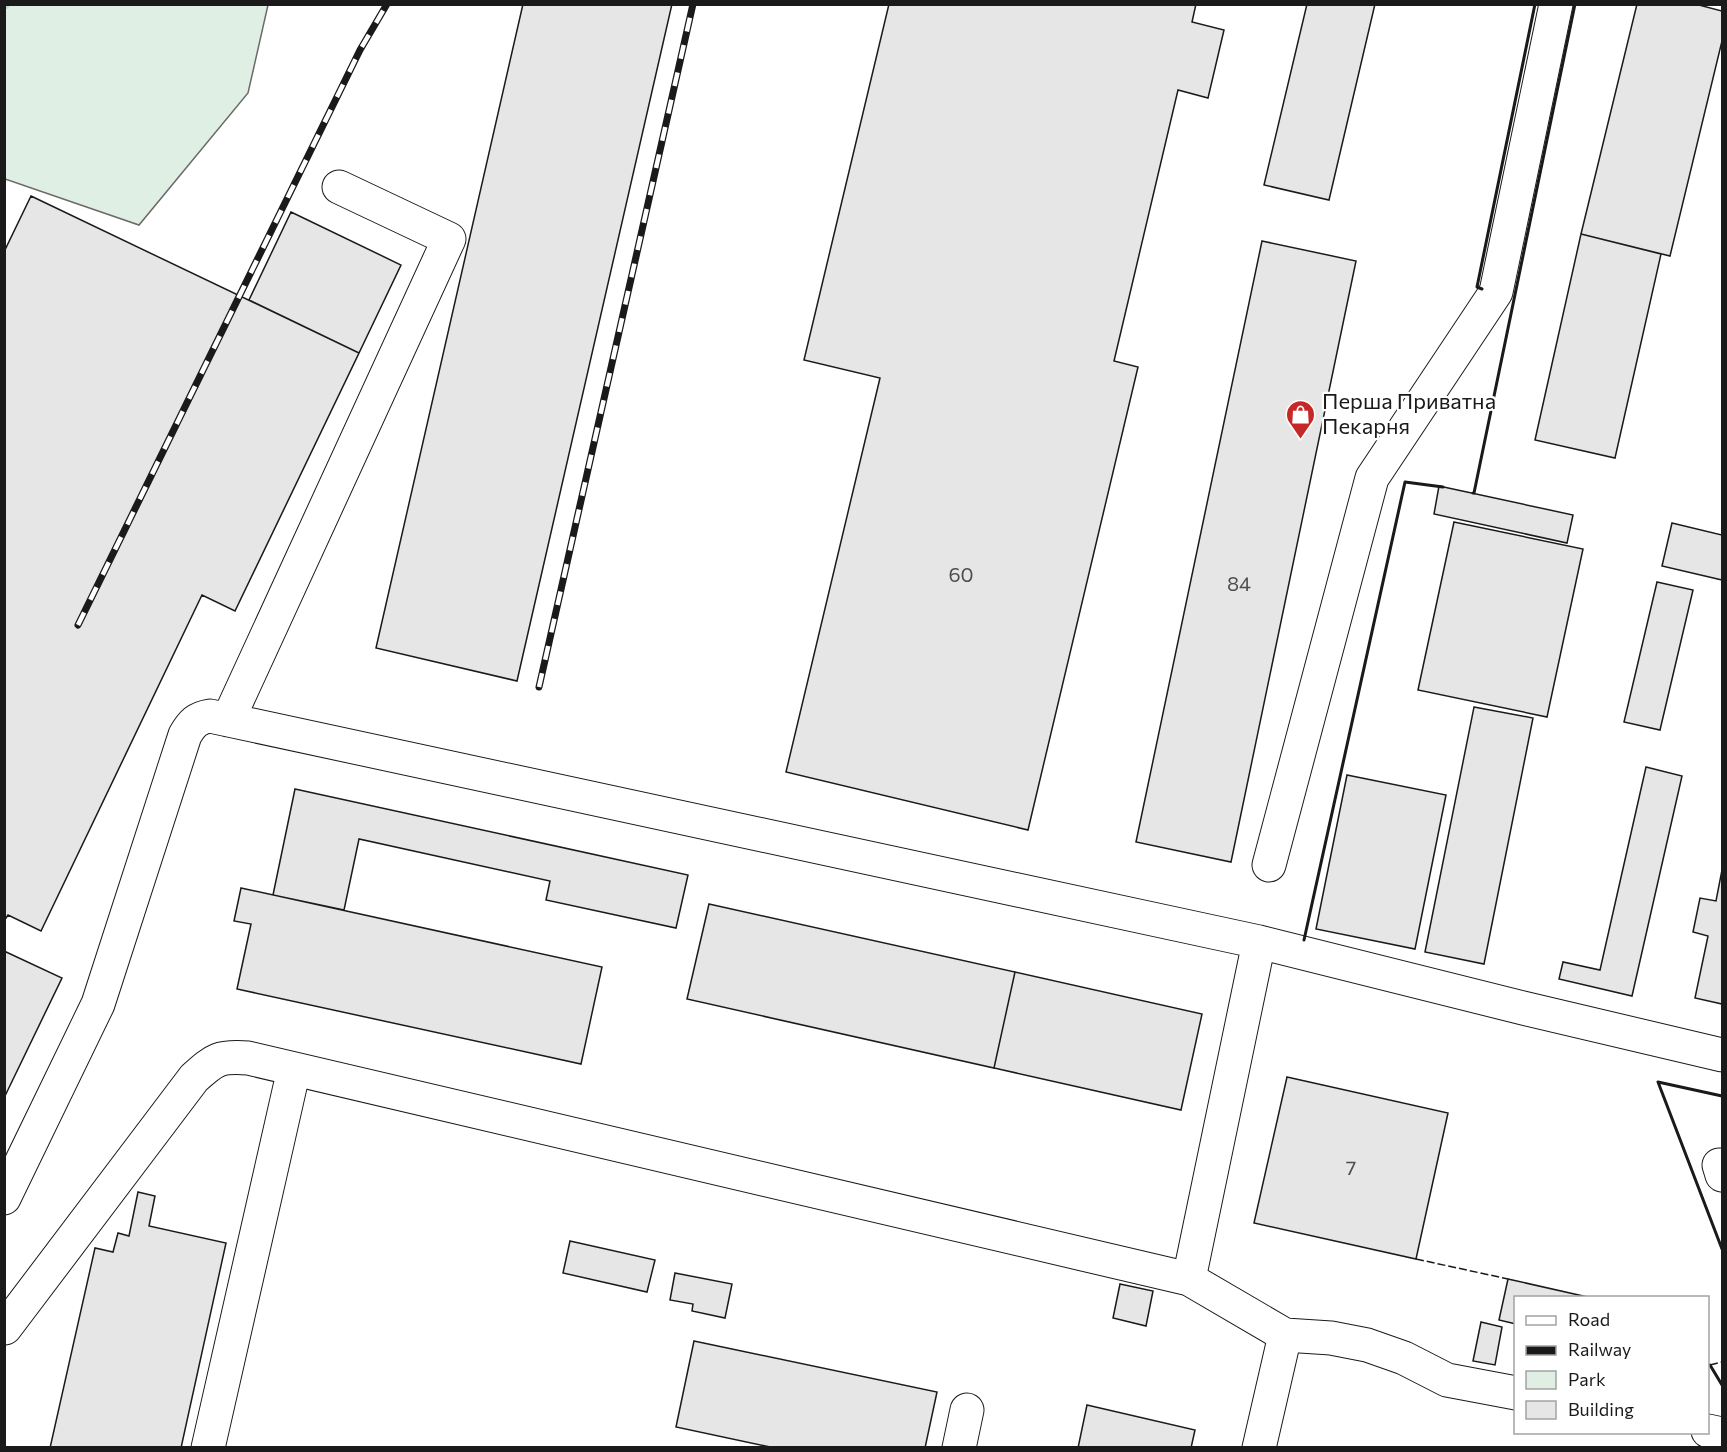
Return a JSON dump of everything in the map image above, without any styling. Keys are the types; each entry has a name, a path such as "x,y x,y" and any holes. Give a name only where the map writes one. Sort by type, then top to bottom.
{"street":[{"path":"1269,865 1372,478 1496,292 1557,4"},
{"path":"228,720 449,239 339,188"},
{"path":"4,1198 98,1004 185,735 191,724 200,718 210,716 1259,942 1722,1055"},
{"path":"1189,1279 1259,942"},
{"path":"5,1328 194,1078 209,1065 226,1056 248,1058 1189,1279 1285,1335 1331,1338 1367,1345 1404,1359 1447,1380 1514,1393"},
{"path":"208,1448 294,1069"},
{"path":"1259,1448 1285,1335"},
{"path":"959,1448 967,1410"}],"green space":[{"path":"5,4 268,5 248,93 139,225 5,179"}],"building":[{"path":"523,4 672,4 517,681 376,648"},
{"path":"889,4 1196,4 1192,22 1224,30 1208,98 1178,90 1114,361 1138,367 1028,830 786,772 880,378 804,360"},
{"path":"1307,4 1375,4 1329,200 1264,185"},
{"path":"1637,4 1695,4 1722,11 1722,41 1670,256 1581,234"},
{"path":"31,196 359,353 235,611 202,595 41,931 8,915 4,921 4,252"},
{"path":"291,212 401,265 359,353 249,300"},
{"path":"1581,234 1661,254 1615,458 1535,440"},
{"path":"1262,241 1356,261 1231,862 1136,842"},
{"path":"1439,486 1573,515 1567,543 1434,514"},
{"path":"1454,522 1583,549 1547,717 1418,690"},
{"path":"1672,523 1722,535 1722,580 1662,566"},
{"path":"1657,582 1693,590 1660,730 1624,722"},
{"path":"1474,707 1533,718 1484,964 1425,952"},
{"path":"1646,767 1682,776 1632,996 1559,979 1563,962 1600,970"},
{"path":"1347,775 1446,795 1415,949 1316,929"},
{"path":"295,789 688,875 676,928 546,900 550,881 359,839 344,910 273,895"},
{"path":"1722,870 1722,1004 1695,998 1708,936 1693,932 1700,898 1716,901"},
{"path":"241,888 602,967 581,1064 237,989 251,924 234,921"},
{"path":"709,904 1015,972 994,1068 687,999"},
{"path":"4,951 62,978 4,1098"},
{"path":"1015,972 1202,1014 1181,1110 994,1068"},
{"path":"1287,1077 1448,1113 1416,1259 1254,1223"},
{"path":"138,1192 155,1196 149,1226 226,1243 181,1448 50,1448 95,1248 113,1252 118,1233 129,1236"},
{"path":"570,1241 655,1260 647,1292 563,1273"},
{"path":"675,1273 732,1284 725,1318 692,1311 693,1304 670,1300"},
{"path":"1508,1279 1583,1296 1514,1296 1514,1324 1499,1320"},
{"path":"1120,1284 1153,1291 1146,1326 1113,1318"},
{"path":"1481,1322 1502,1327 1495,1365 1473,1361"},
{"path":"694,1341 937,1392 925,1448 775,1448 676,1427"},
{"path":"1087,1405 1195,1430 1191,1448 1078,1448"}],"railway":[{"path":"78,625 360,50 387,4"},
{"path":"539,687 693,4"}],"fence":[{"path":"1416,1259 1508,1279"},
{"path":"1710,1365 1722,1362"}],"wall":[{"path":"1482,289 1477,287 1535,4"},
{"path":"1473,493 1575,4"},
{"path":"1304,940 1405,482 1443,487"},
{"path":"1658,1082 1722,1249"},
{"path":"1658,1082 1722,1096"},
{"path":"1710,1365 1722,1385"}],"place":[{"name":"Перша Приватна Пекарня","path":"1301,440"}]}
